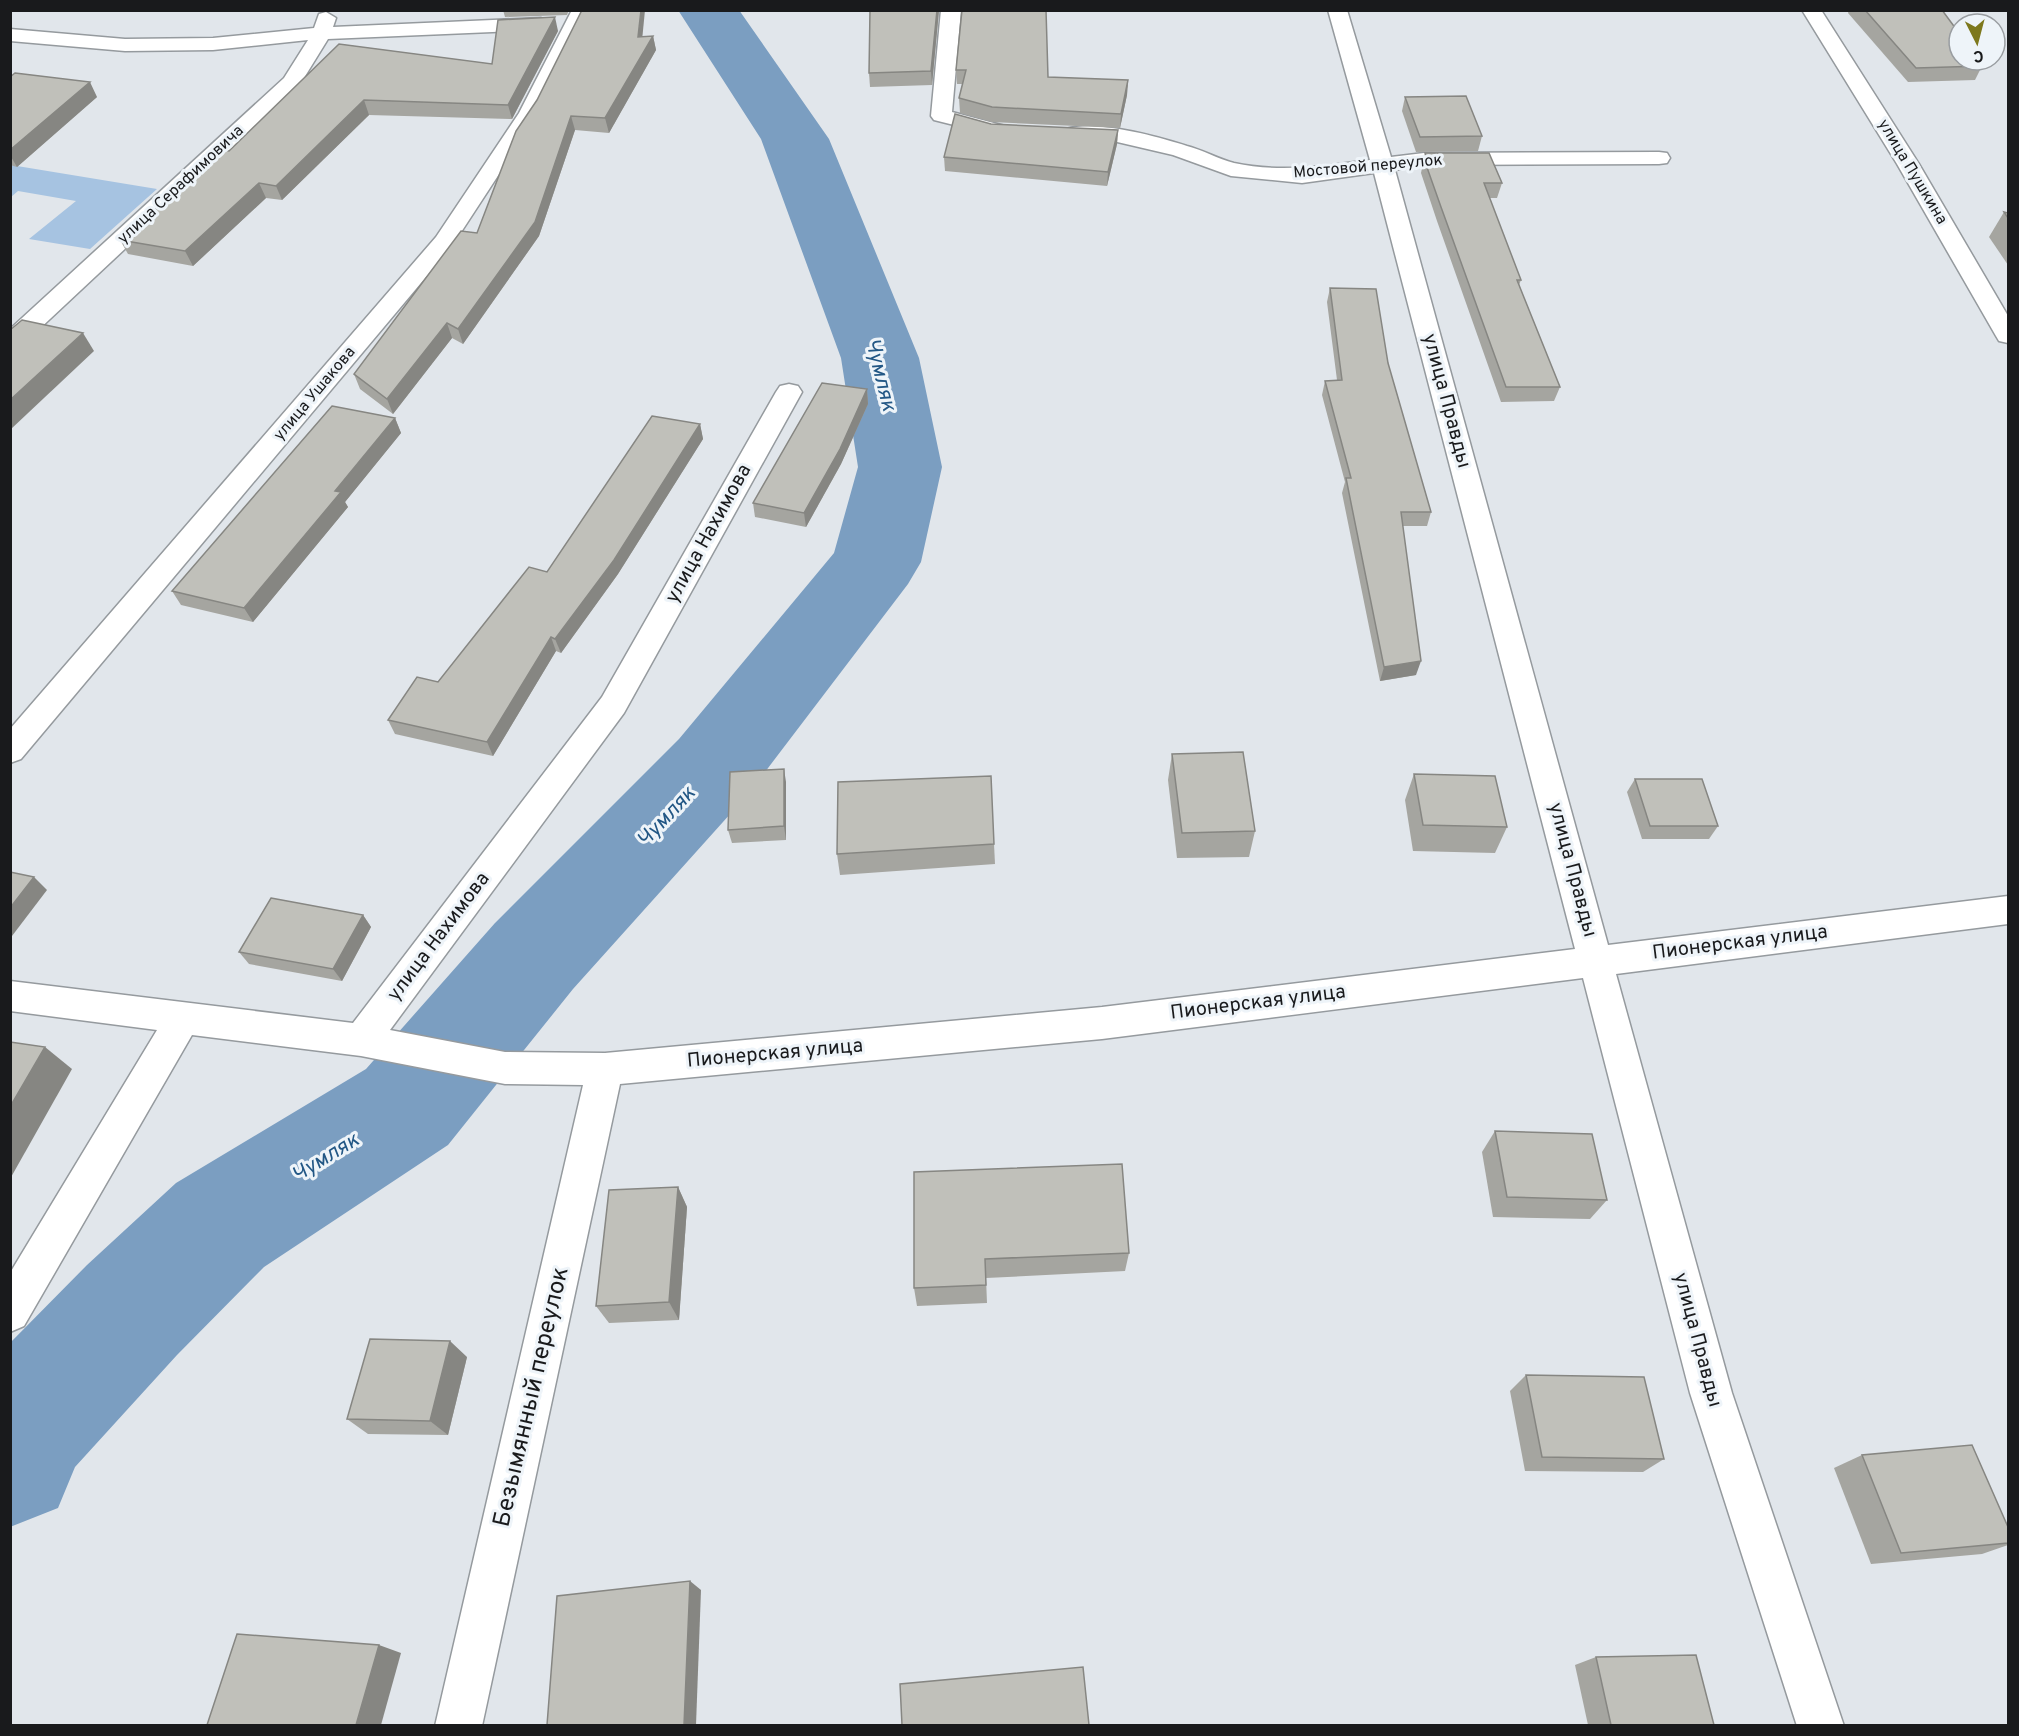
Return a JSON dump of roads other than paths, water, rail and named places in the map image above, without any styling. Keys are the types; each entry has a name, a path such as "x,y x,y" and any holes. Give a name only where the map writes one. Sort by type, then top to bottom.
{"street":[{"name":"улица Серафимовича","path":"10,343 292,82 322,33 329,10"},
{"path":"951,10 941,116 991,130 1013,131"},
{"name":"улица Правды","path":"1337,10 1383,167 1711,1393 1821,1725"},
{"name":"улица Пушкина","path":"1810,10 1908,164 2008,336"},
{"path":"10,35 125,45 213,44 322,33 579,16"},
{"name":"улица Ушакова","path":"10,751 444,241 529,113 579,16"},
{"name":"Мостовой переулок","path":"1047,132 1113,135 1179,150 1231,169 1302,176 1383,167 1424,159 1659,158"},
{"name":"улица Нахимова","path":"361,1040 613,705 789,392"},
{"name":"Пионерская улица","path":"361,1040 505,1068 605,1069 1102,1023 2008,910"},
{"path":"10,996 361,1040"},
{"path":"10,1312 183,1018"},
{"name":"Безымянный переулок","path":"458,1725 605,1069"}],"waterway":[{"name":"Чумляк","path":"10,1460 23,1425 132,1310 220,1225 407,1107 534,956 714,766 876,562 900,467 880,358 795,139 708,10"}]}
